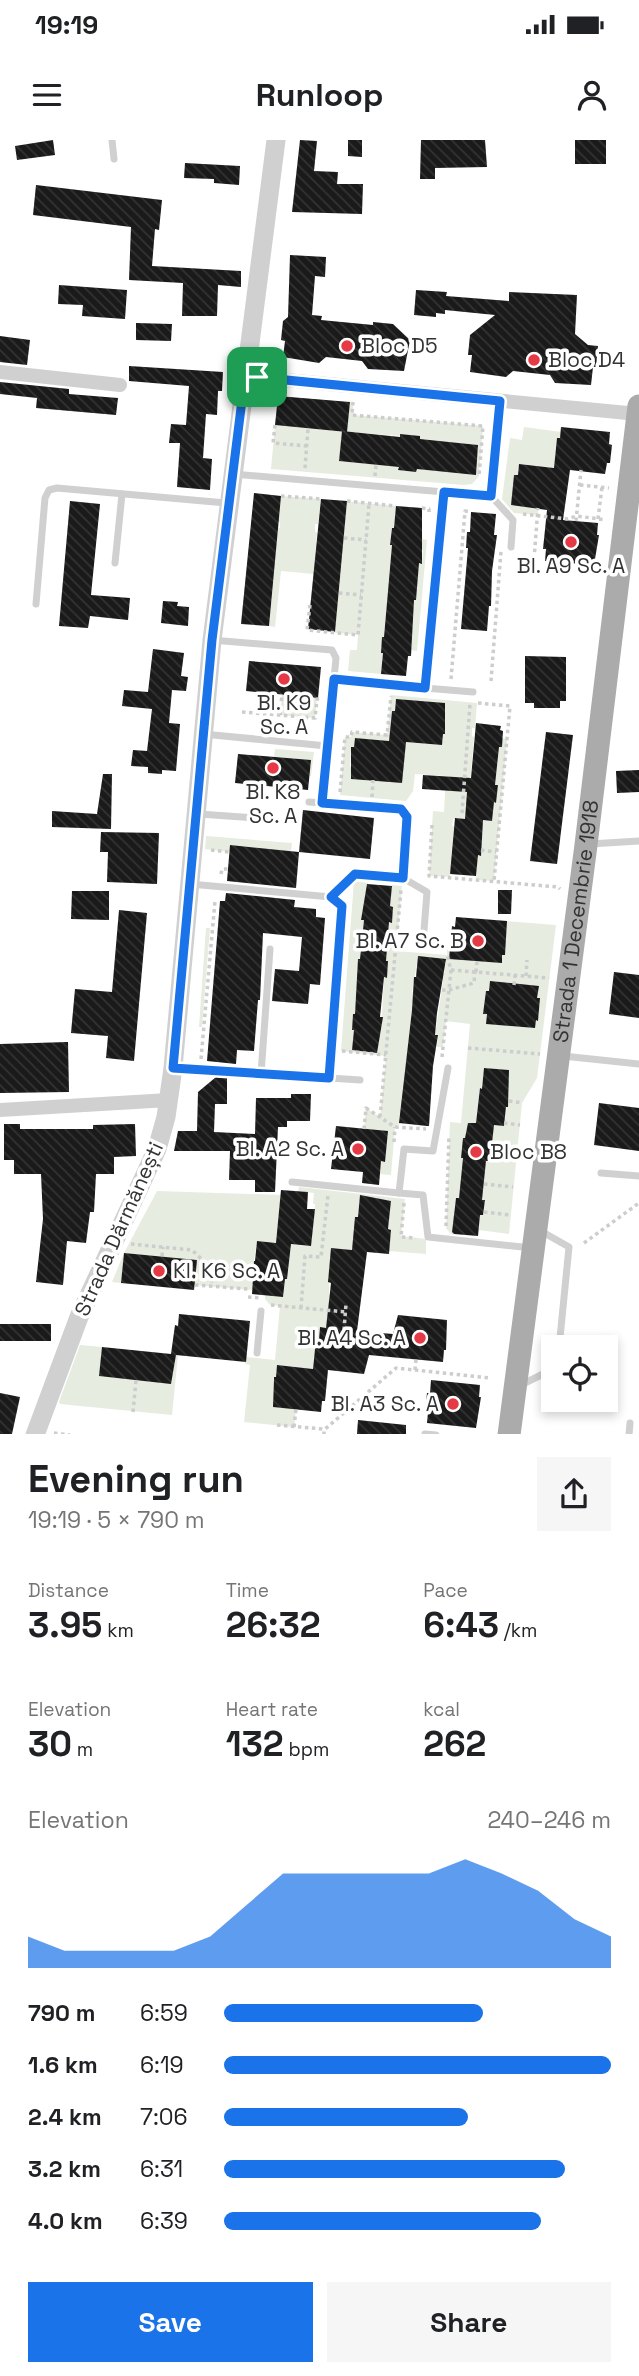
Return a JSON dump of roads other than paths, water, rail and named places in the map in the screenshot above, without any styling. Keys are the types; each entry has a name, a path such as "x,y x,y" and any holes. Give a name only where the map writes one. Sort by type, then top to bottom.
{"main road":[{"name":"Strada 1 Decembrie 1918","path":"509,1434 533,1238 549,1055 586,845 628,557 638,410"}],"street":[{"name":"Strada Dărmănești","path":"41,1433 83,1308 157,1149 169,1100 212,640 276,140"},
{"path":"0,372 120,385"},
{"path":"245,376 500,401 638,410"},
{"path":"0,1110 169,1100"}],"lane":[{"path":"112,140 114,159"},
{"path":"491,496 500,401"},
{"path":"233,474 491,496 513,520 511,547"},
{"path":"36,604 45,498 49,490 57,488 229,503"},
{"path":"425,688 444,492"},
{"path":"115,563 122,494"},
{"path":"212,640 332,650 336,658 322,803"},
{"path":"334,679 473,692"},
{"path":"203,734 327,746"},
{"path":"309,802 401,809 407,817 402,882"},
{"path":"196,813 271,819"},
{"path":"586,845 639,841"},
{"path":"331,897 355,874 402,882 426,892 423,943"},
{"path":"190,884 331,897 342,906 329,1078"},
{"path":"261,1073 270,949"},
{"path":"549,1055 639,1064"},
{"path":"173,1068 360,1080"},
{"path":"397,1195 404,1149 433,1151 444,1068"},
{"path":"601,1173 639,1176"},
{"path":"292,1182 397,1195 423,1195 428,1237 533,1238 569,1247 560,1335"},
{"path":"257,1353 261,1311"},
{"path":"514,1388 541,1375"},
{"path":"629,1434 630,1423"},
{"path":"425,1434 436,1434"}],"place":[{"name":"Bloc D5","path":"347,346"},
{"name":"Bloc D4","path":"534,360"},
{"name":"Bl. A9 Sc. A","path":"571,542"},
{"name":"Bl. K9 Sc. A","path":"284,679"},
{"name":"Bl. K8 Sc. A","path":"273,768"},
{"name":"Bl. A7 Sc. B","path":"478,941"},
{"name":"Bl. A2 Sc. A","path":"358,1149"},
{"name":"Bloc B8","path":"476,1152"},
{"name":"Kl. K6 Sc. A","path":"159,1271"},
{"name":"Bl. A4 Sc. A","path":"420,1338"},
{"name":"Bl. A3 Sc. A","path":"453,1404"}]}
